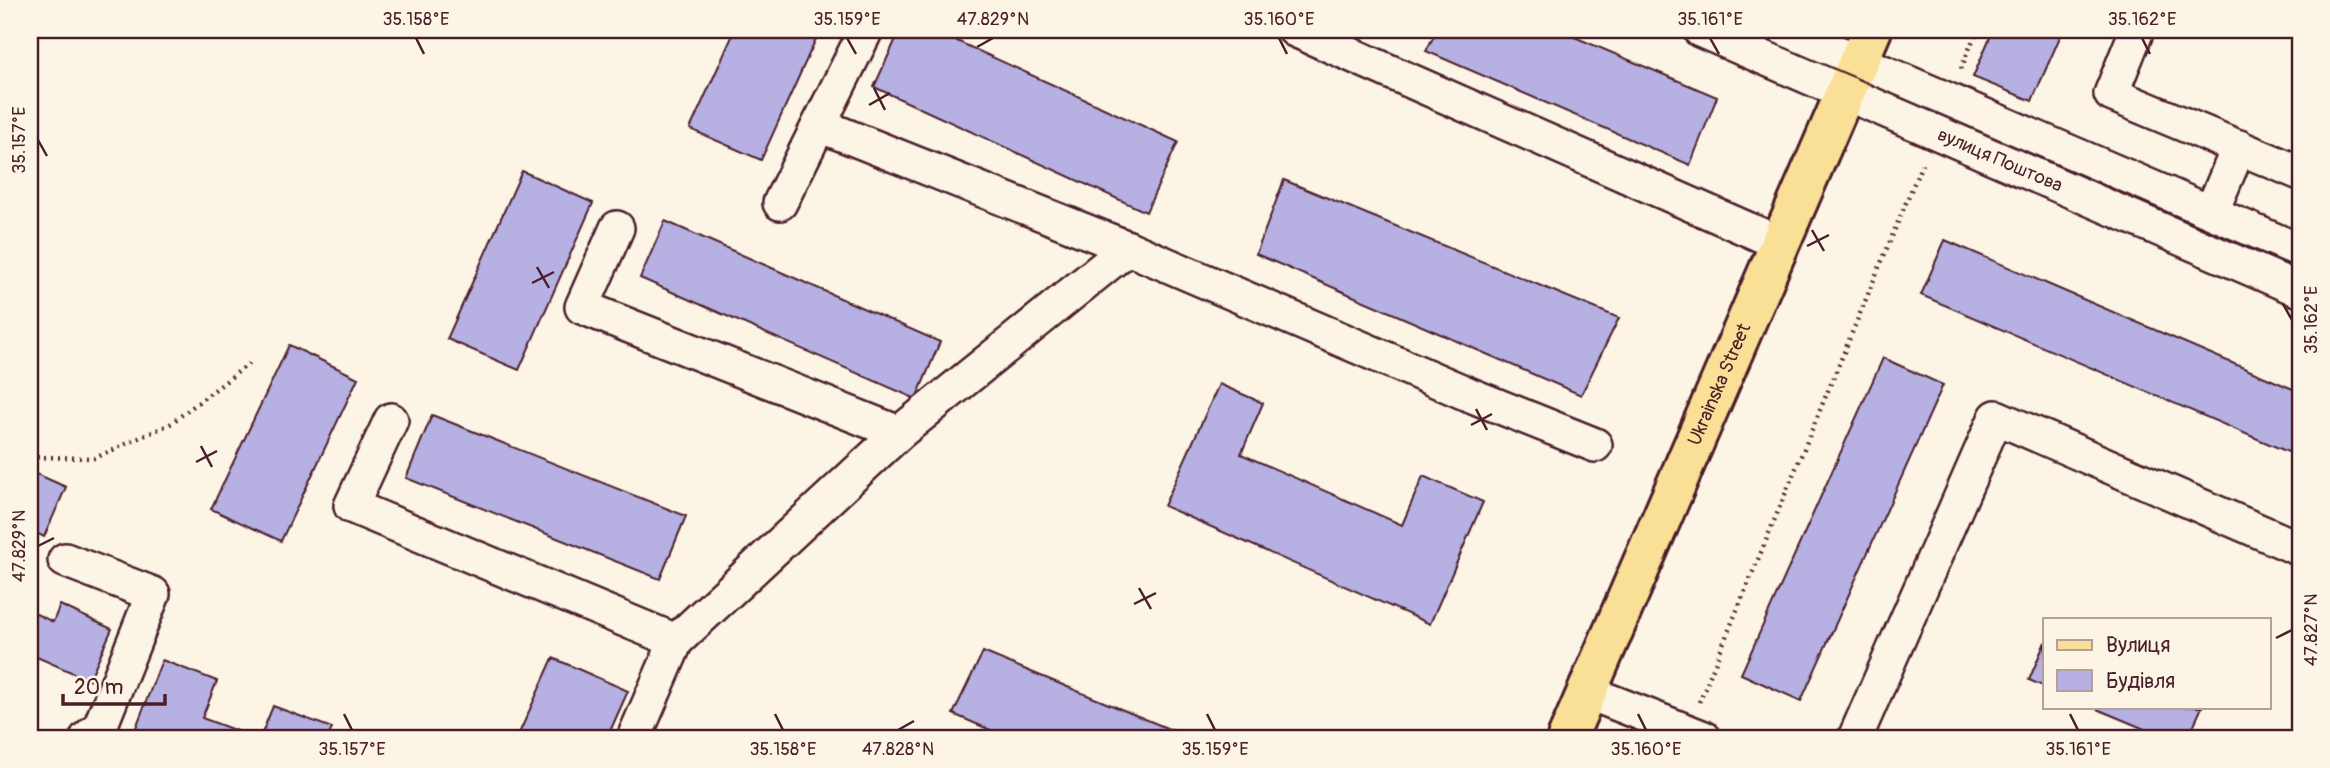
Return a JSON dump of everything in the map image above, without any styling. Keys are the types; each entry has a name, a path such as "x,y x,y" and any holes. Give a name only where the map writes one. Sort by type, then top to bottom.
{"main road":[{"name":"Ukrainska Street","path":"1567,738 1858,62"}],"street":[{"path":"780,203 866,30"},
{"path":"1295,30 1780,243"},
{"name":"вулиця Поштова","path":"1700,30 1858,62 2300,290"},
{"name":"вулиця Поштова","path":"1785,30 2300,251"},
{"path":"2137,30 2110,94 2300,173"},
{"path":"818,125 1128,248 1468,394 1595,445"},
{"path":"2211,213 2239,147"},
{"path":"617,229 582,307 899,433"},
{"path":"634,738 676,640 899,433 1128,248"},
{"path":"1855,738 1996,417 2300,549"},
{"path":"391,420 351,506 676,640"},
{"path":"65,560 153,594 100,727 86,738"},
{"path":"1587,692 1695,735"}],"path":[{"path":"1958,76 1977,30"},
{"path":"1695,735 1922,164"},
{"path":"30,457 95,458 170,424 251,362"}],"building":[{"path":"735,30 820,30 761,160 690,129"},
{"path":"900,30 933,30 1178,142 1146,212 874,87"},
{"path":"1437,30 1558,30 1717,97 1690,165 1426,51"},
{"path":"1993,30 2063,30 2032,101 1973,77"},
{"path":"522,171 593,203 519,370 447,339"},
{"path":"1284,180 1619,318 1581,395 1256,254"},
{"path":"665,221 940,342 916,399 640,278"},
{"path":"1945,240 2300,392 2300,457 1921,295"},
{"path":"289,345 358,378 281,541 211,509"},
{"path":"1883,358 1943,385 1801,701 1741,674"},
{"path":"1219,384 1263,403 1241,454 1402,525 1423,476 1483,502 1430,624 1164,506"},
{"path":"432,415 686,516 660,579 406,478"},
{"path":"30,471 66,487 44,537 30,530"},
{"path":"60,605 112,629 89,680 37,657 30,673 30,611 53,622"},
{"path":"2043,647 2043,686 2029,680"},
{"path":"983,652 1191,738 1009,738 953,714"},
{"path":"553,658 628,691 607,738 517,738"},
{"path":"162,660 217,681 202,718 256,738 132,738"},
{"path":"273,706 332,728 328,738 260,738"},
{"path":"2094,708 2202,708 2188,738 2166,738"}],"tram line":[{"path":"1744,30 2300,269"}]}
